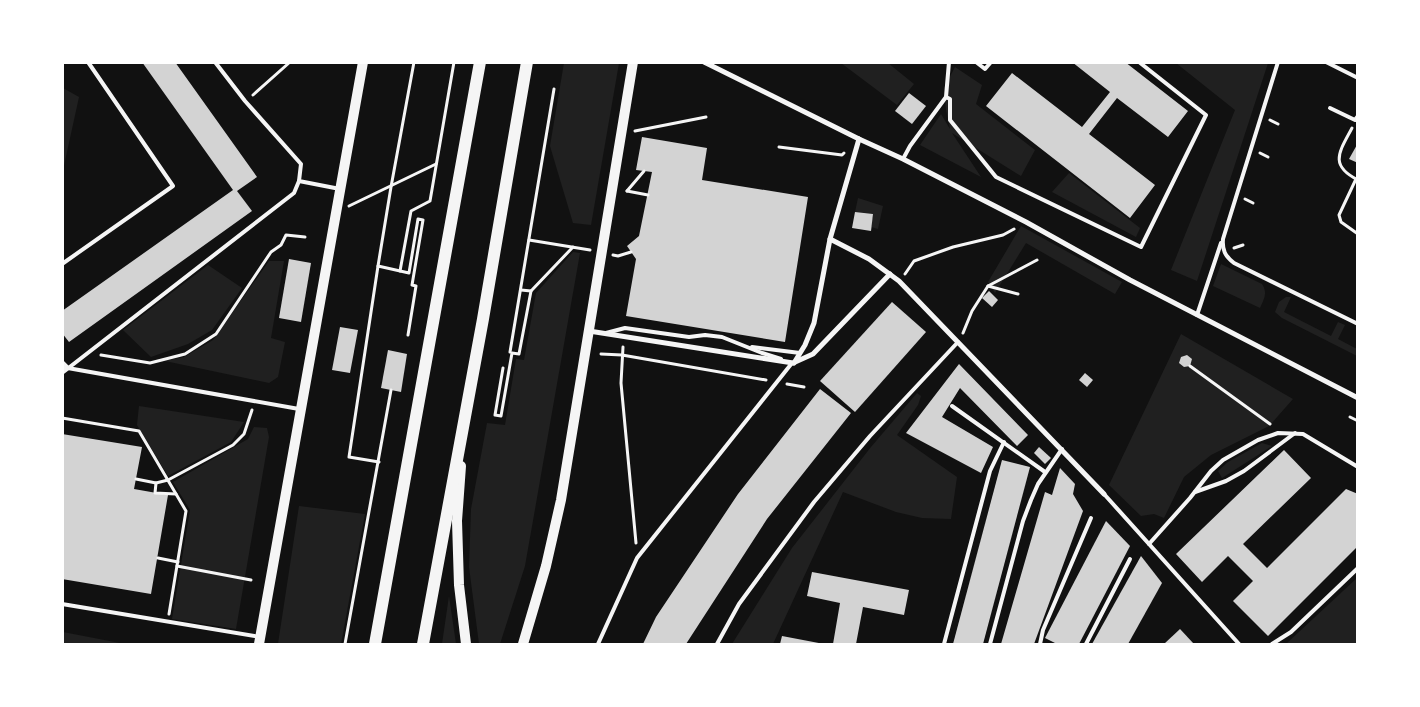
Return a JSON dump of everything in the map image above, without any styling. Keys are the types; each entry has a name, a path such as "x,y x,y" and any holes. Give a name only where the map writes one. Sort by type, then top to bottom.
{"main road":[{"path":"259,641 363,62"},
{"path":"375,644 480,62"},
{"path":"423,644 483,319 527,62"},
{"path":"523,644 546,566 561,500 633,62"},
{"path":"463,421 457,521 459,586 466,644"}],"street":[{"path":"704,62 903,159 1026,222 1130,280 1358,398"},
{"path":"793,363 806,345 814,323 830,239 859,139"},
{"path":"830,239 869,259 899,281 1104,494"},
{"path":"588,331 793,363 813,354 890,274"},
{"path":"800,353 813,354"}],"lane":[{"path":"62,264 173,186 88,62"},
{"path":"62,373 294,193 301,164 245,102 215,62"},
{"path":"903,159 910,146 946,96 950,62"},
{"path":"976,62 985,69 991,62"},
{"path":"946,96 950,99 950,120 996,177 1141,247 1206,115 1139,62"},
{"path":"1197,315 1223,239 1278,62"},
{"path":"1326,62 1358,78"},
{"path":"1330,108 1355,120 1358,116"},
{"path":"298,181 340,189"},
{"path":"1223,239 1222,246 1224,252 1234,262 1358,324"},
{"path":"598,644 637,558 793,363 722,337 705,335 689,337 625,328 604,333"},
{"path":"717,644 739,604 814,502 870,436 958,342"},
{"path":"745,346 800,353"},
{"path":"62,362 68,368"},
{"path":"62,367 301,410"},
{"path":"952,406 1046,472"},
{"path":"1149,544 1211,471 1223,460 1258,440 1278,433 1303,434 1358,466"},
{"path":"1193,493 1226,481 1244,471 1295,433"},
{"path":"944,644 990,471 1004,442"},
{"path":"990,644 1023,521 1038,484 1062,450"},
{"path":"1104,494 1239,644"},
{"path":"1040,644 1044,630 1091,518"},
{"path":"1086,644 1130,559"},
{"path":"1272,644 1291,632 1358,568"},
{"path":"62,604 168,622 259,641"}],"path":[{"path":"245,102 290,62"},
{"path":"379,462 349,457 391,186 414,62"},
{"path":"400,271 411,211 430,201 454,62"},
{"path":"510,352 554,89"},
{"path":"635,131 706,117"},
{"path":"1355,120 1340,151 1339,160 1344,171 1357,180 1339,215 1341,222 1358,234"},
{"path":"779,147 842,155 859,139"},
{"path":"336,213 436,164"},
{"path":"644,171 627,191 648,195"},
{"path":"378,266 409,273 418,219 423,220 412,285 416,286 408,335"},
{"path":"899,281 914,261 953,247 1003,235 1026,222"},
{"path":"88,352 150,363 185,354 216,334 272,252 281,245 286,234 306,238"},
{"path":"529,240 618,256 631,252"},
{"path":"503,368 495,415 501,416 512,353 519,354 531,291 573,247"},
{"path":"958,342 972,311 988,286 1036,260"},
{"path":"988,286 1018,294"},
{"path":"521,290 531,291"},
{"path":"624,336 621,383 637,558"},
{"path":"601,354 622,355 804,387"},
{"path":"1190,366 1282,433"},
{"path":"345,644 391,390"},
{"path":"136,479 156,483 168,480 233,445 244,434 250,418 253,401"},
{"path":"1350,417 1358,421"},
{"path":"62,418 139,431 186,511 168,622"},
{"path":"156,483 154,493 176,494"},
{"path":"158,558 251,580"}],"shaded area":[{"path":"564,63 619,63 591,225 573,223 550,146"},
{"path":"841,63 888,63 914,84 897,105"},
{"path":"1176,63 1268,63 1197,281 1171,270 1235,110"},
{"path":"955,67 982,85 976,104 1035,150 1021,176 952,133 981,177 920,145 941,114 950,129 944,88"},
{"path":"63,88 79,97 63,170"},
{"path":"1069,173 1140,228 1136,237 1052,192"},
{"path":"858,198 883,206 878,229 871,227 873,214 855,212"},
{"path":"1021,226 1122,282 1115,294 1026,243 995,293 988,282"},
{"path":"573,252 580,253 525,566 500,644 479,644 469,567 471,509 487,423 505,425 516,359 524,360 536,293"},
{"path":"269,261 284,261 271,338 285,342 278,377 269,383 165,361 184,357 213,340"},
{"path":"1221,264 1262,284 1265,293 1260,308 1213,286"},
{"path":"208,265 242,288 212,330 188,344 151,357 123,330"},
{"path":"1286,297 1291,297 1284,312 1331,336 1338,322 1345,325 1338,339 1357,349 1357,356 1282,318 1275,312 1279,302"},
{"path":"1181,334 1293,399 1269,426 1211,455 1184,477 1164,518 1154,514 1141,516 1109,485"},
{"path":"917,393 921,396 918,405 897,435 957,477 951,519 922,518 896,512 843,492 773,644 732,644 792,548 871,447"},
{"path":"139,406 244,422 231,442 168,476 137,425"},
{"path":"254,427 267,428 269,437 236,629 172,619 190,510 173,482 248,439"},
{"path":"1262,443 1272,446 1222,478 1218,471 1228,462"},
{"path":"299,506 365,514 341,644 278,644"},
{"path":"1357,578 1357,644 1286,644"},
{"path":"449,596 456,644 442,644"},
{"path":"63,632 125,644 63,644"}],"building":[{"path":"142,62 175,62 257,177 237,191 252,211 69,342 62,333 62,311 233,190"},
{"path":"1072,62 1125,62 1188,111 1168,137 1117,98 1089,134 1155,185 1130,218 986,106 1012,73 1082,127 1110,92"},
{"path":"909,93 926,106 912,124 895,111"},
{"path":"642,137 707,148 702,180 808,197 785,342 626,316 636,259 627,246 639,236 652,172 636,170"},
{"path":"1358,143 1358,163 1349,159"},
{"path":"855,212 873,214 871,231 852,228"},
{"path":"289,259 311,263 301,322 279,318"},
{"path":"989,291 998,300 992,307 982,298"},
{"path":"892,302 926,332 855,412 820,381"},
{"path":"340,327 358,330 350,373 332,370"},
{"path":"388,350 407,354 401,392 381,388"},
{"path":"1187,355 1192,359 1190,366 1184,367 1179,363 1181,357"},
{"path":"959,364 1028,435 1017,446 960,388 942,417 993,447 981,473 906,433"},
{"path":"1085,373 1093,380 1087,387 1079,380"},
{"path":"820,389 851,413 767,519 686,644 643,644 656,617 738,494"},
{"path":"62,434 142,447 134,489 168,495 151,594 62,579"},
{"path":"1039,447 1051,458 1045,464 1034,453"},
{"path":"1284,450 1311,478 1243,544 1267,568 1346,489 1358,494 1358,546 1268,636 1233,601 1253,581 1228,556 1202,582 1176,554"},
{"path":"1002,460 1030,467 983,644 953,644"},
{"path":"1060,468 1075,484 1073,494 1083,511 1034,644 1001,644 1045,492 1052,495"},
{"path":"1106,521 1130,546 1079,644 1057,644 1045,638"},
{"path":"1141,556 1162,583 1128,644 1092,644"},
{"path":"812,572 909,590 904,615 863,607 856,644 833,644 840,603 807,596"},
{"path":"1180,629 1194,644 1164,644"},
{"path":"782,636 824,644 780,644"}]}
